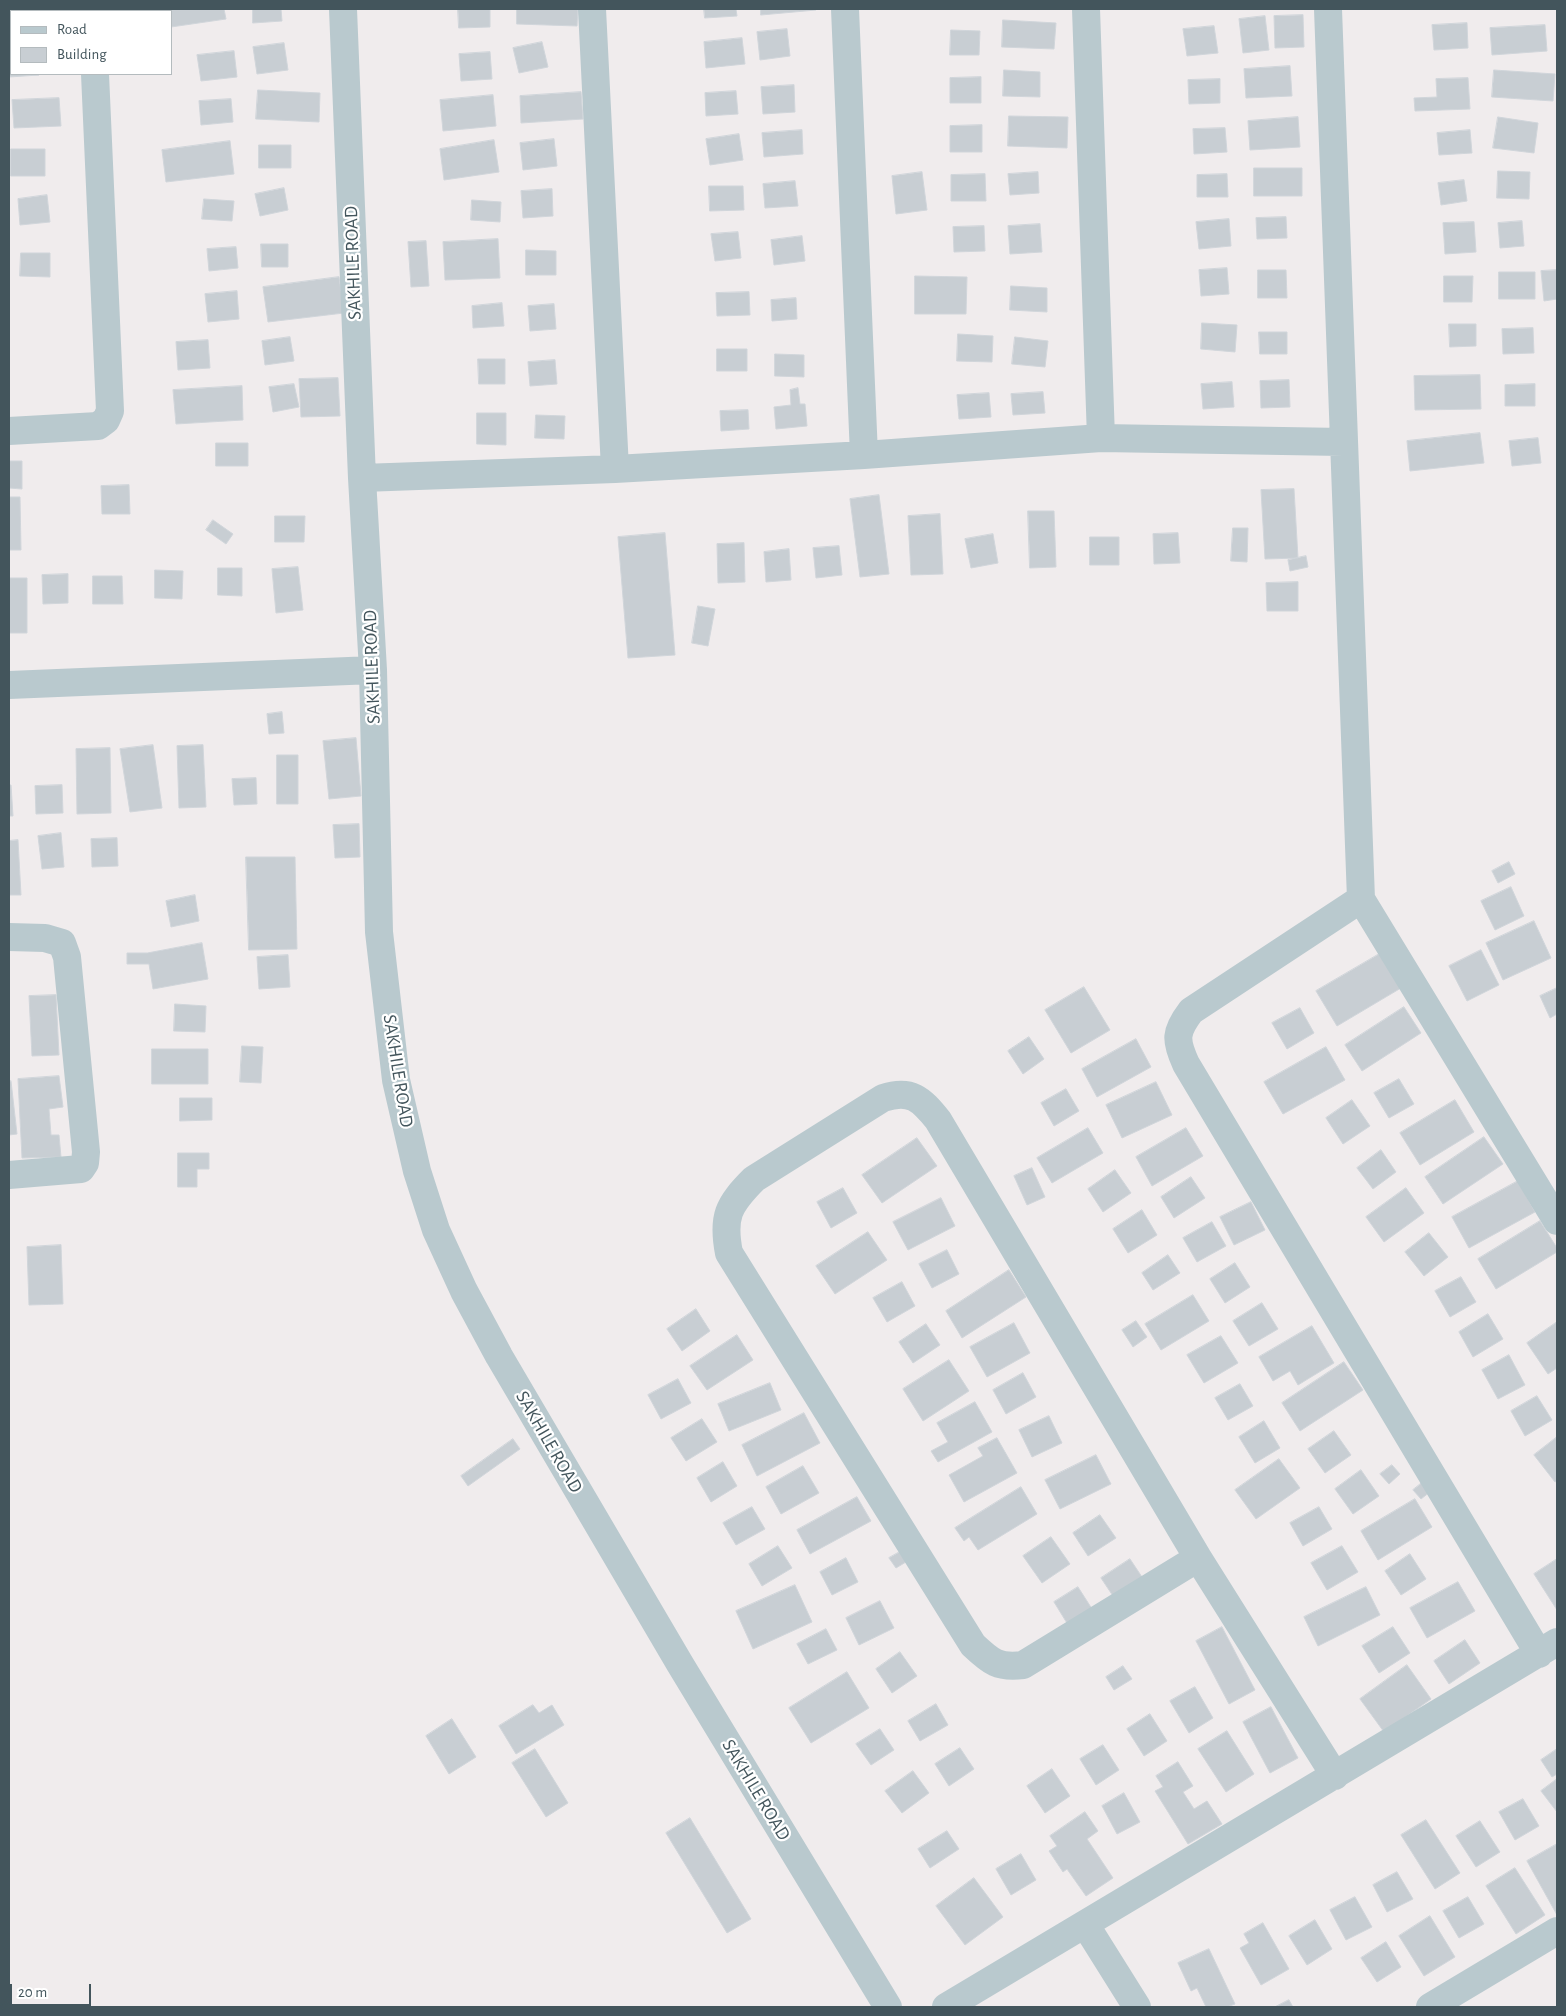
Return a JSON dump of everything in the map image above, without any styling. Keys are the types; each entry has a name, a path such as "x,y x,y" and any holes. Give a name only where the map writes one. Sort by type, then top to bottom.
{"street":[{"name":"SAKHILE ROAD","path":"343,9 362,478 373,670 380,932 396,1080 417,1172 436,1230 464,1291 499,1356 680,1664 888,2007"},
{"path":"592,9 615,469"},
{"path":"845,9 864,455"},
{"path":"1086,9 1101,438"},
{"path":"1328,9 1361,899 1557,1221"},
{"path":"9,431 98,426 106,420 110,411 95,75"},
{"path":"362,478 615,469 864,455 1101,438 1343,442"},
{"path":"9,686 373,670"},
{"path":"946,2007 1548,1648 1186,1064 1179,1048 1177,1037 1179,1030 1191,1011 1361,899"},
{"path":"9,936 44,938 62,943 65,950 86,1152 85,1163 81,1170 9,1174"},
{"path":"1198,1558 1023,1665 1008,1667 994,1664 968,1637 729,1253 724,1230 729,1210 740,1193 754,1179 883,1098 898,1093 911,1095 926,1105 938,1120 1198,1558 1335,1776"},
{"path":"1085,1924 1137,2007"},
{"path":"1430,2007 1557,1932"}],"building":[{"path":"9,9 39,9 10,10 9,32"},
{"path":"224,9 226,19 172,27 172,10 168,10"},
{"path":"253,9 281,9 282,21 253,23"},
{"path":"458,9 490,9 490,27 459,28"},
{"path":"517,9 578,9 577,26 517,24"},
{"path":"704,9 736,9 737,16 705,18"},
{"path":"761,9 816,9 816,10 761,15"},
{"path":"1303,15 1304,47 1275,48 1274,16"},
{"path":"1265,16 1269,50 1243,53 1239,19"},
{"path":"1003,20 1056,23 1054,49 1002,47"},
{"path":"1467,23 1468,48 1434,50 1432,25"},
{"path":"1545,25 1547,51 1492,55 1490,28"},
{"path":"1214,26 1218,53 1187,56 1183,29"},
{"path":"787,29 790,56 760,60 757,32"},
{"path":"951,30 980,31 979,55 950,55"},
{"path":"742,38 745,64 706,68 704,42"},
{"path":"542,42 548,67 519,73 513,48"},
{"path":"284,43 288,70 257,74 253,47"},
{"path":"234,51 237,77 201,81 197,55"},
{"path":"490,52 492,79 461,81 459,54"},
{"path":"9,53 10,75 39,75 9,77"},
{"path":"1290,66 1292,96 1246,98 1244,69"},
{"path":"1004,70 1040,72 1040,97 1003,96"},
{"path":"1494,70 1555,74 1553,101 1492,97"},
{"path":"981,77 981,103 950,103 950,78"},
{"path":"1468,78 1470,109 1415,111 1414,98 1437,97 1436,79"},
{"path":"1220,79 1220,103 1189,104 1188,80"},
{"path":"794,85 795,112 763,114 761,87"},
{"path":"258,90 320,93 319,122 256,119"},
{"path":"736,91 738,114 706,116 705,93"},
{"path":"581,92 583,119 521,123 520,96"},
{"path":"493,95 496,126 443,131 440,100"},
{"path":"59,98 61,126 14,128 12,100"},
{"path":"231,99 233,122 201,125 199,101"},
{"path":"1009,116 1068,117 1067,148 1008,146"},
{"path":"1298,117 1300,147 1250,150 1248,121"},
{"path":"1498,117 1538,123 1534,153 1493,148"},
{"path":"982,125 982,152 950,152 950,126"},
{"path":"1225,128 1227,152 1194,154 1193,129"},
{"path":"802,130 803,154 764,157 762,133"},
{"path":"1470,130 1472,153 1439,155 1437,133"},
{"path":"739,134 743,160 710,165 706,139"},
{"path":"554,139 557,166 523,170 520,143"},
{"path":"494,140 499,172 444,180 440,149"},
{"path":"230,141 234,174 166,182 162,150"},
{"path":"259,145 291,145 291,168 259,168"},
{"path":"11,149 45,149 45,176 11,176"},
{"path":"1254,168 1302,168 1302,196 1254,196"},
{"path":"1498,171 1530,172 1529,199 1497,198"},
{"path":"922,172 927,210 896,214 892,176"},
{"path":"1038,172 1039,193 1010,195 1008,174"},
{"path":"985,174 986,201 951,201 951,175"},
{"path":"1227,174 1228,197 1197,197 1197,175"},
{"path":"1464,180 1467,201 1441,205 1438,183"},
{"path":"795,181 798,206 765,208 763,184"},
{"path":"709,186 743,186 744,210 710,211"},
{"path":"284,188 288,210 260,216 255,194"},
{"path":"552,189 553,216 523,218 521,191"},
{"path":"47,195 50,222 20,225 18,199"},
{"path":"204,199 234,201 232,221 202,219"},
{"path":"472,200 501,202 500,222 471,220"},
{"path":"1286,217 1287,238 1257,239 1256,218"},
{"path":"1229,219 1231,246 1199,249 1196,222"},
{"path":"1522,221 1524,246 1500,248 1498,223"},
{"path":"1474,222 1476,252 1445,254 1443,223"},
{"path":"1040,224 1042,252 1010,254 1008,226"},
{"path":"984,226 985,251 954,252 953,227"},
{"path":"738,232 741,258 715,261 711,234"},
{"path":"802,236 805,261 774,265 771,240"},
{"path":"498,239 500,278 445,280 443,242"},
{"path":"426,241 429,286 411,287 408,242"},
{"path":"261,244 288,244 288,267 262,267"},
{"path":"236,247 238,268 209,271 207,249"},
{"path":"526,250 556,251 556,275 526,275"},
{"path":"21,253 50,253 50,277 20,276"},
{"path":"1227,268 1229,294 1201,296 1199,270"},
{"path":"1258,270 1286,270 1287,298 1258,298"},
{"path":"1557,270 1557,299 1544,301 1541,271"},
{"path":"1499,272 1535,272 1535,299 1499,299"},
{"path":"915,276 967,277 966,314 915,314"},
{"path":"1444,276 1473,276 1472,302 1444,302"},
{"path":"339,277 344,313 268,322 263,287"},
{"path":"1011,286 1047,288 1047,312 1010,310"},
{"path":"237,291 239,319 208,322 205,294"},
{"path":"749,292 750,315 717,316 716,293"},
{"path":"796,298 797,319 772,321 771,300"},
{"path":"502,303 504,326 473,328 472,306"},
{"path":"554,304 556,329 530,331 528,306"},
{"path":"1202,323 1237,325 1235,352 1201,349"},
{"path":"1449,324 1476,324 1476,346 1450,347"},
{"path":"1533,328 1534,353 1503,354 1502,329"},
{"path":"1259,332 1287,332 1287,354 1260,354"},
{"path":"958,334 993,336 992,362 957,361"},
{"path":"290,337 294,361 265,365 262,341"},
{"path":"1015,337 1048,341 1045,367 1012,364"},
{"path":"208,340 210,368 178,370 176,342"},
{"path":"717,349 747,349 747,371 717,371"},
{"path":"775,354 804,355 804,377 775,376"},
{"path":"478,359 505,359 505,384 479,384"},
{"path":"555,360 557,384 530,386 528,362"},
{"path":"1480,375 1481,409 1415,410 1414,376"},
{"path":"338,378 340,416 301,417 299,379"},
{"path":"1289,380 1290,407 1261,408 1260,381"},
{"path":"1232,382 1234,407 1203,409 1201,384"},
{"path":"294,384 299,407 273,412 269,387"},
{"path":"1535,384 1535,406 1505,406 1505,385"},
{"path":"242,386 243,420 176,424 173,390"},
{"path":"798,388 800,404 805,404 807,426 776,429 774,407 791,405 790,390"},
{"path":"1043,392 1045,413 1013,415 1011,394"},
{"path":"989,393 991,417 959,419 957,395"},
{"path":"748,410 749,429 721,431 720,411"},
{"path":"477,413 506,413 506,445 477,444"},
{"path":"536,415 565,416 564,439 535,438"},
{"path":"1480,433 1484,463 1410,471 1407,441"},
{"path":"1538,438 1541,463 1512,466 1509,441"},
{"path":"216,443 248,443 248,466 216,466"},
{"path":"9,461 22,461 22,489 9,488"},
{"path":"129,485 130,514 102,514 101,486"},
{"path":"1294,489 1298,558 1265,559 1261,490"},
{"path":"879,495 889,574 860,577 850,499"},
{"path":"9,497 20,497 21,550 9,550"},
{"path":"1028,511 1054,511 1056,567 1030,568"},
{"path":"940,514 943,574 911,575 908,516"},
{"path":"275,516 305,516 304,542 275,542"},
{"path":"213,520 233,534 226,544 206,530"},
{"path":"1233,528 1248,528 1247,562 1231,561"},
{"path":"665,533 675,655 628,658 618,537"},
{"path":"1178,533 1180,563 1154,564 1153,534"},
{"path":"993,534 998,563 971,568 965,539"},
{"path":"1090,537 1119,537 1119,565 1090,565"},
{"path":"744,543 745,582 718,583 717,544"},
{"path":"839,546 842,575 816,578 813,548"},
{"path":"789,549 791,580 766,582 764,552"},
{"path":"1306,556 1308,567 1290,571 1288,560"},
{"path":"298,567 303,610 276,613 272,569"},
{"path":"218,568 242,568 242,596 218,595"},
{"path":"155,570 183,571 182,599 155,598"},
{"path":"68,574 68,603 43,604 42,575"},
{"path":"93,576 122,576 123,604 93,604"},
{"path":"9,578 27,578 27,633 9,633"},
{"path":"1298,582 1298,611 1267,611 1266,583"},
{"path":"698,606 715,609 708,646 692,643"},
{"path":"282,712 284,733 269,734 267,714"},
{"path":"356,738 361,796 329,799 323,741"},
{"path":"153,745 162,808 130,812 120,749"},
{"path":"203,745 206,807 179,808 177,746"},
{"path":"110,748 111,813 77,814 76,749"},
{"path":"277,755 298,755 298,804 277,804"},
{"path":"256,778 257,804 234,805 232,779"},
{"path":"9,785 11,785 13,816 9,816"},
{"path":"62,785 63,813 36,814 35,786"},
{"path":"359,824 360,857 335,858 333,825"},
{"path":"61,833 64,867 42,869 38,836"},
{"path":"117,838 118,866 92,867 91,839"},
{"path":"18,840 21,895 9,895 9,841"},
{"path":"246,857 295,857 297,949 249,950"},
{"path":"1509,862 1515,874 1498,883 1492,871"},
{"path":"1511,887 1524,916 1495,930 1481,901"},
{"path":"195,895 199,921 171,927 166,901"},
{"path":"1534,921 1551,958 1503,980 1486,943"},
{"path":"202,943 208,979 153,989 149,964 127,964 127,953 147,953"},
{"path":"1481,950 1499,985 1467,1001 1449,966"},
{"path":"1381,953 1401,988 1337,1026 1316,991"},
{"path":"288,955 290,987 259,989 257,957"},
{"path":"1084,987 1110,1030 1071,1053 1045,1010"},
{"path":"1557,988 1557,1014 1550,1018 1540,996"},
{"path":"56,995 59,1055 32,1056 29,996"},
{"path":"175,1004 206,1006 205,1032 174,1031"},
{"path":"1404,1007 1421,1033 1362,1071 1345,1045"},
{"path":"1300,1008 1314,1033 1287,1049 1272,1023"},
{"path":"1029,1037 1044,1059 1023,1074 1008,1051"},
{"path":"1136,1039 1151,1067 1097,1097 1082,1069"},
{"path":"242,1046 263,1047 261,1083 240,1082"},
{"path":"1326,1047 1345,1080 1283,1114 1264,1082"},
{"path":"152,1049 208,1049 208,1084 152,1084"},
{"path":"59,1076 63,1107 49,1109 51,1135 59,1135 61,1157 22,1158 18,1079"},
{"path":"1399,1079 1414,1104 1389,1118 1374,1093"},
{"path":"11,1081 17,1134 9,1135 9,1082"},
{"path":"1156,1082 1172,1115 1122,1138 1106,1105"},
{"path":"1066,1089 1079,1111 1054,1126 1041,1103"},
{"path":"180,1098 212,1098 212,1120 180,1121"},
{"path":"1352,1100 1370,1126 1343,1144 1326,1118"},
{"path":"1455,1100 1474,1132 1420,1165 1400,1133"},
{"path":"1088,1128 1103,1153 1052,1183 1037,1158"},
{"path":"1186,1128 1203,1156 1152,1186 1136,1157"},
{"path":"1484,1137 1503,1164 1443,1204 1425,1177"},
{"path":"917,1138 937,1166 882,1203 862,1175"},
{"path":"1381,1150 1396,1172 1373,1189 1357,1168"},
{"path":"178,1153 209,1153 209,1169 197,1169 197,1187 178,1187"},
{"path":"1032,1168 1045,1197 1027,1205 1014,1176"},
{"path":"1115,1170 1131,1193 1103,1212 1088,1189"},
{"path":"1191,1177 1205,1198 1174,1218 1161,1197"},
{"path":"1518,1181 1535,1212 1469,1248 1452,1217"},
{"path":"843,1188 857,1213 831,1228 817,1202"},
{"path":"1406,1188 1424,1213 1384,1242 1366,1217"},
{"path":"941,1198 955,1226 908,1250 893,1222"},
{"path":"1251,1202 1265,1230 1234,1245 1220,1217"},
{"path":"1142,1210 1157,1235 1128,1253 1113,1229"},
{"path":"1540,1221 1557,1248 1557,1252 1496,1289 1478,1259"},
{"path":"1212,1222 1226,1246 1197,1262 1183,1238"},
{"path":"868,1232 887,1260 835,1294 816,1266"},
{"path":"1429,1233 1448,1257 1424,1276 1405,1252"},
{"path":"61,1245 63,1304 29,1305 27,1247"},
{"path":"947,1250 959,1274 932,1288 919,1264"},
{"path":"1168,1255 1180,1273 1153,1290 1142,1273"},
{"path":"1235,1263 1250,1287 1225,1303 1210,1279"},
{"path":"1009,1270 1026,1297 962,1338 946,1311"},
{"path":"1461,1277 1476,1302 1450,1317 1435,1291"},
{"path":"902,1282 915,1306 887,1322 873,1298"},
{"path":"1193,1295 1209,1321 1161,1350 1145,1324"},
{"path":"1262,1303 1278,1329 1249,1346 1233,1321"},
{"path":"696,1309 710,1331 682,1351 667,1329"},
{"path":"1488,1314 1503,1339 1473,1357 1459,1332"},
{"path":"1136,1321 1147,1337 1133,1347 1122,1330"},
{"path":"1557,1322 1557,1368 1548,1374 1527,1343"},
{"path":"1014,1323 1030,1353 987,1377 970,1347"},
{"path":"926,1324 940,1345 913,1363 899,1342"},
{"path":"1312,1326 1334,1363 1298,1385 1290,1371 1273,1381 1259,1357"},
{"path":"737,1335 753,1360 707,1390 690,1366"},
{"path":"1221,1336 1238,1363 1204,1383 1187,1355"},
{"path":"1509,1355 1525,1385 1498,1399 1482,1370"},
{"path":"949,1360 969,1391 923,1421 903,1389"},
{"path":"1344,1362 1363,1390 1300,1431 1282,1403"},
{"path":"1023,1373 1036,1397 1006,1414 993,1390"},
{"path":"678,1379 691,1403 661,1419 648,1395"},
{"path":"770,1383 781,1410 729,1431 718,1404"},
{"path":"1240,1384 1253,1406 1228,1420 1215,1398"},
{"path":"1537,1396 1552,1420 1525,1436 1511,1411"},
{"path":"975,1402 992,1432 938,1462 931,1451 948,1442 937,1423"},
{"path":"804,1413 820,1443 757,1476 742,1445"},
{"path":"1049,1416 1062,1443 1032,1457 1019,1430"},
{"path":"702,1419 717,1442 686,1461 671,1438"},
{"path":"1264,1421 1280,1448 1255,1463 1239,1437"},
{"path":"1334,1431 1351,1455 1325,1473 1308,1449"},
{"path":"1557,1437 1557,1481 1555,1482 1534,1455"},
{"path":"997,1438 1017,1473 964,1502 949,1475 983,1456 978,1448"},
{"path":"513,1439 520,1449 468,1486 461,1476"},
{"path":"1096,1455 1111,1484 1060,1509 1045,1480"},
{"path":"1279,1459 1300,1488 1256,1519 1235,1490"},
{"path":"723,1462 737,1486 711,1502 697,1478"},
{"path":"1392,1465 1400,1474 1389,1484 1380,1474"},
{"path":"803,1466 819,1493 781,1514 766,1487"},
{"path":"1361,1470 1379,1496 1353,1514 1335,1489"},
{"path":"1428,1478 1435,1488 1421,1499 1413,1490"},
{"path":"1021,1487 1037,1514 978,1550 969,1537 964,1541 955,1528"},
{"path":"857,1497 871,1521 810,1554 797,1530"},
{"path":"1415,1499 1432,1527 1378,1560 1361,1531"},
{"path":"752,1507 765,1529 736,1545 723,1523"},
{"path":"1319,1507 1332,1529 1303,1546 1290,1523"},
{"path":"1100,1515 1116,1538 1088,1556 1073,1533"},
{"path":"1051,1537 1070,1564 1042,1583 1023,1556"},
{"path":"778,1546 792,1568 762,1586 749,1564"},
{"path":"1342,1546 1358,1572 1327,1590 1311,1563"},
{"path":"905,1549 911,1559 896,1568 889,1558"},
{"path":"1410,1554 1426,1579 1401,1595 1385,1571"},
{"path":"846,1558 858,1582 832,1595 820,1572"},
{"path":"1130,1559 1144,1580 1115,1599 1101,1578"},
{"path":"1557,1559 1557,1610 1534,1574"},
{"path":"1458,1582 1475,1611 1427,1638 1410,1608"},
{"path":"795,1585 812,1622 753,1649 736,1611"},
{"path":"1078,1587 1094,1612 1070,1628 1054,1602"},
{"path":"1366,1587 1380,1615 1318,1646 1304,1617"},
{"path":"880,1601 894,1628 859,1645 846,1618"},
{"path":"1222,1627 1255,1690 1229,1704 1196,1641"},
{"path":"1393,1627 1410,1653 1379,1673 1362,1646"},
{"path":"826,1629 837,1650 808,1664 797,1644"},
{"path":"1465,1640 1480,1663 1449,1684 1434,1661"},
{"path":"900,1652 917,1676 892,1693 876,1669"},
{"path":"1407,1665 1431,1699 1384,1732 1360,1699"},
{"path":"1123,1666 1132,1679 1114,1690 1106,1677"},
{"path":"847,1672 869,1708 811,1743 789,1708"},
{"path":"1195,1687 1213,1718 1189,1733 1170,1701"},
{"path":"936,1704 948,1725 920,1741 908,1721"},
{"path":"533,1705 539,1713 552,1705 564,1725 516,1754 499,1726"},
{"path":"1271,1707 1298,1758 1270,1773 1243,1722"},
{"path":"1150,1714 1167,1741 1144,1756 1127,1729"},
{"path":"452,1719 476,1757 449,1774 426,1736"},
{"path":"880,1729 894,1750 871,1765 856,1744"},
{"path":"1227,1731 1254,1774 1226,1792 1198,1749"},
{"path":"1103,1745 1119,1770 1096,1785 1080,1759"},
{"path":"960,1748 974,1769 949,1786 935,1764"},
{"path":"535,1749 568,1803 546,1817 512,1763"},
{"path":"1557,1749 1557,1774 1552,1777 1541,1760"},
{"path":"1178,1762 1193,1786 1183,1792 1194,1809 1207,1801 1222,1824 1188,1844 1155,1791 1163,1787 1156,1776"},
{"path":"1052,1769 1070,1796 1045,1813 1027,1786"},
{"path":"913,1771 929,1793 902,1813 885,1791"},
{"path":"1557,1779 1557,1812 1541,1791"},
{"path":"1124,1793 1140,1822 1117,1834 1102,1806"},
{"path":"1523,1799 1539,1826 1515,1840 1499,1812"},
{"path":"1085,1812 1098,1831 1087,1839 1113,1878 1086,1896 1067,1869 1063,1872 1049,1851 1057,1846 1050,1836"},
{"path":"690,1818 751,1919 727,1933 666,1833"},
{"path":"1426,1820 1460,1873 1435,1889 1401,1835"},
{"path":"1480,1821 1500,1852 1476,1867 1456,1836"},
{"path":"947,1831 959,1849 930,1868 918,1849"},
{"path":"1557,1844 1557,1915 1527,1861"},
{"path":"1021,1854 1036,1880 1011,1895 996,1869"},
{"path":"1515,1868 1545,1915 1516,1934 1486,1886"},
{"path":"1397,1872 1413,1899 1387,1912 1373,1885"},
{"path":"974,1878 1003,1917 965,1945 936,1906"},
{"path":"1355,1897 1372,1927 1346,1940 1330,1910"},
{"path":"1468,1897 1484,1924 1459,1938 1443,1911"},
{"path":"1430,1916 1455,1957 1424,1976 1399,1936"},
{"path":"1315,1920 1332,1949 1307,1965 1289,1936"},
{"path":"1263,1923 1289,1969 1261,1985 1240,1948 1249,1943 1244,1934"},
{"path":"1386,1942 1401,1967 1377,1982 1361,1958"},
{"path":"1209,1949 1235,2004 1227,2007 1206,2007 1197,1988 1191,1991 1178,1963"},
{"path":"1289,2000 1293,2007 1275,2007"}]}
